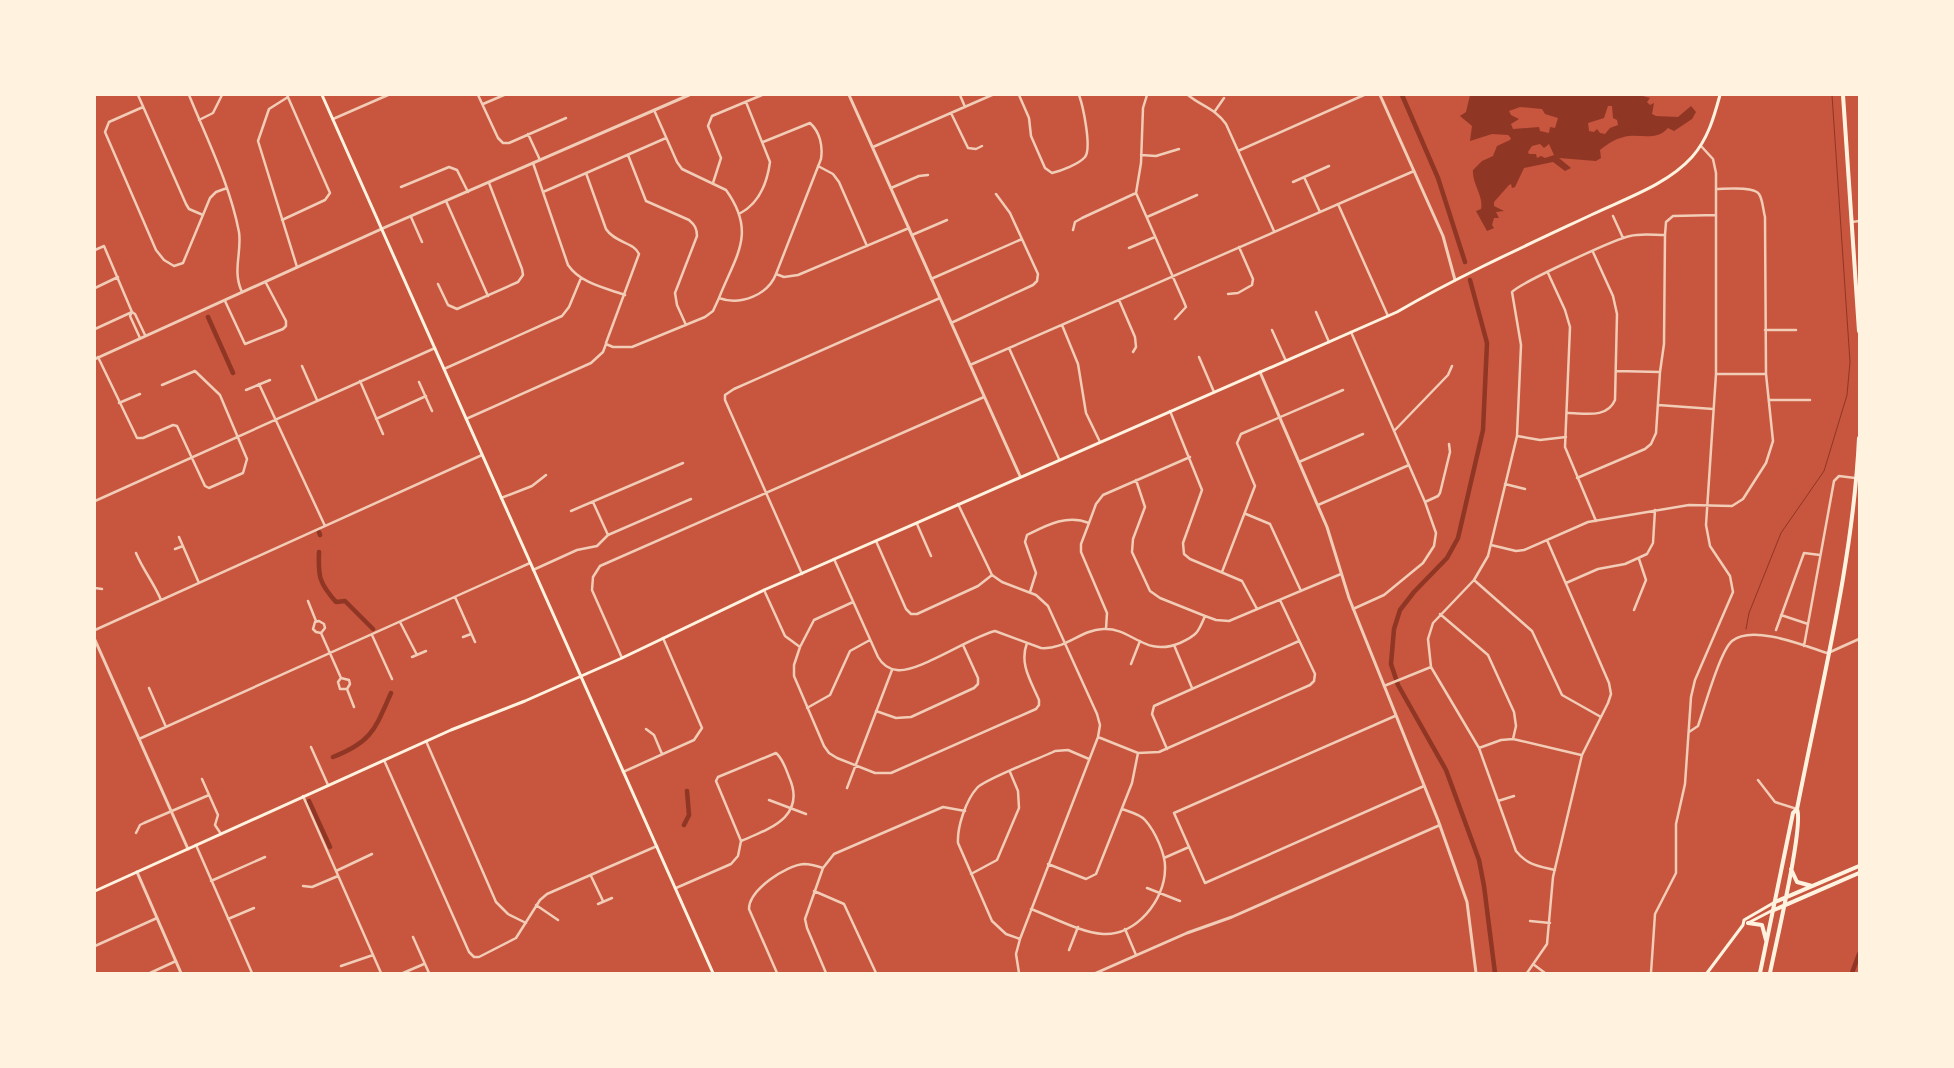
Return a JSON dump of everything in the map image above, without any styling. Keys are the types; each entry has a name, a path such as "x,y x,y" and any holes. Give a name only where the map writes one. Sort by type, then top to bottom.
{"main road":[{"path":"322,95 713,973"},
{"path":"95,890 426,741 580,677 764,590 1020,476 1388,316 1455,280 1670,175 1683,166 1701,146 1713,122 1720,95"},
{"path":"1843,95 1859,331"},
{"path":"1760,973 1793,813 1797,809 1844,568 1856,478 1859,438"},
{"path":"1770,973 1800,815 1797,809"},
{"path":"1745,924 1744,920 1750,915 1775,902 1859,866"},
{"path":"1791,868 1796,882 1814,886"},
{"path":"1707,973 1745,924 1859,873"},
{"path":"1745,924 1762,925 1767,944"}],"street":[{"path":"138,95 186,204 189,209 203,215"},
{"path":"189,95 227,188 238,231 236,278 242,293"},
{"path":"199,120 213,113 222,95"},
{"path":"333,119 388,95"},
{"path":"478,95 498,138 503,143 509,143 566,118"},
{"path":"483,104 504,95"},
{"path":"162,385 190,372 199,373 217,391 247,459 246,469 240,476 209,488 205,486 176,426 172,425 143,438 137,438 97,358 446,201 689,95"},
{"path":"713,183 721,158 708,126 709,120 712,116 762,95"},
{"path":"849,95 1020,476"},
{"path":"960,95 965,107"},
{"path":"872,147 992,95"},
{"path":"1019,95 1029,118 1032,136 1048,171 1056,172 1085,157 1085,120 1079,95"},
{"path":"1147,95 1143,108 1141,155 1136,193 1186,307 1175,320"},
{"path":"1188,95 1199,104 1214,110 1226,124 1274,231"},
{"path":"1238,151 1364,95"},
{"path":"1380,95 1446,244 1455,280"},
{"path":"282,220 326,200 330,193 288,96 270,109 258,141 282,220 298,268"},
{"path":"1214,110 1224,98"},
{"path":"738,214 750,209 758,199 770,162 764,142 746,102"},
{"path":"143,107 109,122 106,132 107,138 156,250 170,265 180,266 185,261 212,194 227,188"},
{"path":"606,344 613,347 632,347 709,315 716,306 744,231 726,190 682,169 676,162 654,110"},
{"path":"951,113 968,148 976,149 982,146"},
{"path":"719,298 732,302 742,301 768,287 776,274 818,166 822,149 814,126 810,123 764,142"},
{"path":"528,134 540,160"},
{"path":"543,192 666,138"},
{"path":"1651,973 1655,914 1676,873 1676,824 1685,784 1691,698 1695,680 1733,592 1730,576 1710,546 1707,534 1716,374 1716,189 1713,159 1701,146"},
{"path":"1141,155 1156,156 1179,149"},
{"path":"628,155 646,201 689,220 697,230 697,236 676,293 677,305 686,325"},
{"path":"533,163 568,264 573,272 581,278 625,295"},
{"path":"818,166 833,174 838,182 867,246"},
{"path":"1293,182 1328,166"},
{"path":"401,187 448,167 457,170 468,192"},
{"path":"970,365 1414,171"},
{"path":"466,419 592,363 603,352 640,257 639,252 610,236 586,173"},
{"path":"891,188 919,176 928,175"},
{"path":"1304,177 1320,212"},
{"path":"438,284 446,302 452,308 461,308 518,282 523,275 489,182"},
{"path":"1491,545 1516,551 1524,550 1596,521 1689,505 1726,506 1738,503 1743,499 1766,463 1773,441 1766,374 1765,218 1762,200 1757,191 1716,189"},
{"path":"1073,230 1075,222 1136,193"},
{"path":"951,323 1033,285 1037,281 1038,274 1006,204 996,194"},
{"path":"1146,217 1197,195"},
{"path":"446,201 488,296"},
{"path":"1338,204 1388,316"},
{"path":"1613,216 1623,238"},
{"path":"1577,478 1651,444 1656,433 1660,372 1665,334 1666,222 1673,216 1716,216"},
{"path":"411,217 422,242"},
{"path":"912,236 948,220"},
{"path":"1852,222 1859,221"},
{"path":"776,274 784,277 798,276 909,228"},
{"path":"1555,870 1532,865 1524,860 1516,851 1479,748 1431,667 1428,639 1433,623 1483,568 1491,545 1517,436 1521,345 1512,292 1548,272 1623,238 1639,235 1665,235"},
{"path":"1129,248 1155,237"},
{"path":"931,279 1022,239"},
{"path":"95,250 104,246 132,312 135,314 145,335"},
{"path":"1228,294 1238,293 1252,285 1253,279 1239,248"},
{"path":"1568,413 1598,413 1608,410 1615,400 1617,314 1612,296 1593,252"},
{"path":"1548,272 1565,310 1570,327 1566,453 1596,521"},
{"path":"95,288 118,277"},
{"path":"444,369 562,316 569,307 581,278"},
{"path":"225,301 245,344 286,326 266,282"},
{"path":"802,574 725,400 725,395 734,389 940,298"},
{"path":"1119,300 1135,337 1136,347 1133,352"},
{"path":"95,329 132,312"},
{"path":"132,312 130,316 140,338"},
{"path":"1316,312 1329,342"},
{"path":"1062,325 1078,364 1086,413 1100,442"},
{"path":"1272,330 1286,361"},
{"path":"1765,330 1796,330"},
{"path":"1351,332 1425,502 1436,533 1434,546 1428,558 1384,595 1353,610"},
{"path":"95,501 435,348"},
{"path":"1009,348 1059,459"},
{"path":"1199,357 1214,392"},
{"path":"302,366 318,400"},
{"path":"1394,431 1448,375 1452,366"},
{"path":"1616,371 1660,372"},
{"path":"1260,372 1318,505 1353,610 1440,825 1467,902 1476,973"},
{"path":"1716,374 1766,374"},
{"path":"246,390 270,380"},
{"path":"360,382 383,434"},
{"path":"419,382 432,411"},
{"path":"260,384 325,526"},
{"path":"1222,572 1246,514 1254,486 1237,438 1241,434 1343,390"},
{"path":"119,404 140,394"},
{"path":"376,418 426,396"},
{"path":"622,658 594,597 593,577 600,566 984,397"},
{"path":"1770,400 1810,400"},
{"path":"1658,405 1714,408"},
{"path":"1170,411 1202,490 1183,543 1183,550 1190,559 1240,579 1246,584 1257,609"},
{"path":"1299,462 1363,434"},
{"path":"1517,436 1540,440 1566,437"},
{"path":"1425,502 1438,496 1440,493 1450,452 1449,444"},
{"path":"95,630 482,455"},
{"path":"1106,629 1106,613 1081,552 1082,541 1096,504 1103,495 1190,457"},
{"path":"571,511 683,463"},
{"path":"1318,505 1409,465"},
{"path":"501,498 532,486 546,475"},
{"path":"1804,646 1834,481 1840,476 1856,478"},
{"path":"1136,480 1145,507 1132,548 1147,587 1156,597 1216,620 1229,621 1341,574"},
{"path":"1505,484 1525,489"},
{"path":"533,570 577,550 597,546 608,535 691,500"},
{"path":"593,502 608,535"},
{"path":"958,504 992,575 1002,582 1030,592 1048,606 1099,720 1098,737 1020,939 1016,954 1019,973"},
{"path":"1566,584 1598,569 1639,559 1652,547 1655,510"},
{"path":"1246,514 1270,524 1301,591"},
{"path":"1030,592 1036,573 1024,542 1026,537 1064,520 1075,519 1089,523"},
{"path":"916,523 931,556"},
{"path":"179,537 199,583"},
{"path":"1527,973 1547,944 1555,870 1582,755 1611,694 1609,683 1547,540"},
{"path":"876,541 906,609 911,614 917,614 978,586 992,575"},
{"path":"175,549 183,546"},
{"path":"1776,630 1804,552 1820,555"},
{"path":"136,553 145,574 156,587 161,600"},
{"path":"834,559 880,661 892,669 908,669 995,631 1049,649 1066,644 1096,630 1106,629 1159,648 1174,646 1197,634 1205,616"},
{"path":"1634,610 1646,580 1639,559"},
{"path":"139,739 530,563"},
{"path":"1474,580 1532,631 1562,695 1601,717"},
{"path":"95,588 102,589"},
{"path":"764,590 785,636 800,647"},
{"path":"455,597 474,642"},
{"path":"1098,737 1138,753 1159,752 1310,685 1314,681 1315,674 1280,600"},
{"path":"308,601 316,621 313,629 316,632 322,633"},
{"path":"853,602 814,620 800,647 793,672 807,708 829,753 855,766 876,773 891,773 1036,709 1039,706 1039,700 1024,667 1023,657 1027,643"},
{"path":"1440,614 1488,655 1514,712 1516,726 1513,739"},
{"path":"1781,615 1808,624"},
{"path":"316,621 324,624 325,628 322,633"},
{"path":"400,622 417,655"},
{"path":"322,633 341,678 338,686 340,689 346,689"},
{"path":"464,638 471,634"},
{"path":"372,635 392,679"},
{"path":"1690,732 1698,726 1725,650 1732,641 1739,637 1756,635 1774,637 1827,653 1859,639"},
{"path":"623,772 694,740 699,735 701,722 663,638"},
{"path":"95,640 188,848"},
{"path":"807,708 830,695 850,652 870,640"},
{"path":"1167,749 1152,710 1157,703 1300,640"},
{"path":"1131,664 1140,641"},
{"path":"876,711 896,718 911,717 974,688 978,684 978,678 963,644"},
{"path":"1174,646 1192,688"},
{"path":"412,657 426,651"},
{"path":"1383,686 1431,667"},
{"path":"847,788 892,669"},
{"path":"341,678 349,680 350,684 346,689"},
{"path":"149,688 166,727"},
{"path":"346,689 354,707"},
{"path":"1395,716 1174,814 1205,883 1424,786"},
{"path":"646,728 654,735 662,754"},
{"path":"1479,748 1501,740 1513,739 1582,755"},
{"path":"426,741 496,902 508,914 526,923"},
{"path":"311,747 328,785"},
{"path":"1020,939 1006,934 992,921 971,874 958,843 965,811 977,789 1010,772 1061,750 1089,759"},
{"path":"675,888 731,864 738,856 741,841 716,781 718,778 776,753 792,783 794,793 790,808 784,819 777,826 741,841"},
{"path":"1048,864 1086,879 1096,874 1132,783 1138,753"},
{"path":"384,760 468,952 474,957 509,943 516,938 536,906 548,894 656,846"},
{"path":"971,874 997,860 1019,808 1018,791 1010,772"},
{"path":"202,779 218,815 215,825 221,834"},
{"path":"1758,780 1775,802 1797,809"},
{"path":"136,833 140,825 208,795"},
{"path":"304,796 381,973"},
{"path":"1498,801 1514,796"},
{"path":"768,800 806,814"},
{"path":"826,973 805,924 806,911 828,859 834,854 938,809 948,806 965,811"},
{"path":"1032,909 1078,927 1105,934 1125,929 1140,922 1152,909 1165,876 1164,858 1145,820 1122,809"},
{"path":"1096,973 1187,933 1232,917 1440,825"},
{"path":"196,845 252,973"},
{"path":"1164,858 1189,847"},
{"path":"336,870 372,854"},
{"path":"211,881 265,857"},
{"path":"777,973 750,913 749,904 752,898 777,874 804,864 823,868"},
{"path":"137,872 181,973"},
{"path":"303,886 312,887 338,876"},
{"path":"591,876 603,901"},
{"path":"1147,888 1180,901"},
{"path":"814,892 844,904 876,973"},
{"path":"598,904 612,898"},
{"path":"536,906 558,920"},
{"path":"228,919 254,908"},
{"path":"95,946 157,918"},
{"path":"1530,922 1550,923"},
{"path":"1069,950 1078,927"},
{"path":"1125,929 1136,955"},
{"path":"413,937 429,973"},
{"path":"341,966 373,955"},
{"path":"150,973 176,961"},
{"path":"403,973 425,963"},
{"path":"1534,964 1545,973"}],"shaded area":[{"path":"1470,95 1639,95 1650,98 1647,102 1650,105 1654,103 1652,114 1656,116 1678,117 1691,106 1696,112 1692,119 1674,131 1668,128 1658,135 1630,136 1614,140 1600,150 1601,158 1596,161 1559,158 1571,168 1565,171 1553,162 1524,168 1515,187 1512,188 1511,184 1509,185 1494,202 1494,206 1504,211 1496,212 1499,218 1494,218 1492,225 1494,228 1487,231 1476,211 1481,209 1481,204 1473,170 1482,161 1493,156 1497,146 1511,138 1508,135 1492,134 1470,141 1472,126 1460,116 1466,112","holes":["1608,106 1612,106 1613,118 1617,120 1618,125 1610,128 1605,134 1600,133 1597,129 1594,132 1589,131 1588,123 1604,118","1520,107 1542,109 1545,114 1558,118 1555,128 1550,127 1549,133 1540,131 1539,127 1513,129 1511,124 1519,119 1511,115 1509,111","1540,144 1544,148 1549,144 1554,155 1537,158 1536,154 1529,154 1528,152 1532,146"]}],"waterway":[{"path":"1402,95 1438,178 1465,262"},
{"path":"1746,629 1749,613 1781,533 1824,471 1847,395 1850,362 1832,95"},
{"path":"1470,280 1487,343 1483,430 1458,538 1447,558 1414,592 1400,610 1394,629 1391,664 1398,685 1446,770 1479,860 1495,973"},
{"path":"208,317 233,373"},
{"path":"319,552 319,573 326,590 336,602 345,601 373,629"},
{"path":"333,757 356,746 371,733 391,693"},
{"path":"684,825 689,815 687,791"},
{"path":"309,801 330,847"},
{"path":"1852,973 1859,954"}]}
